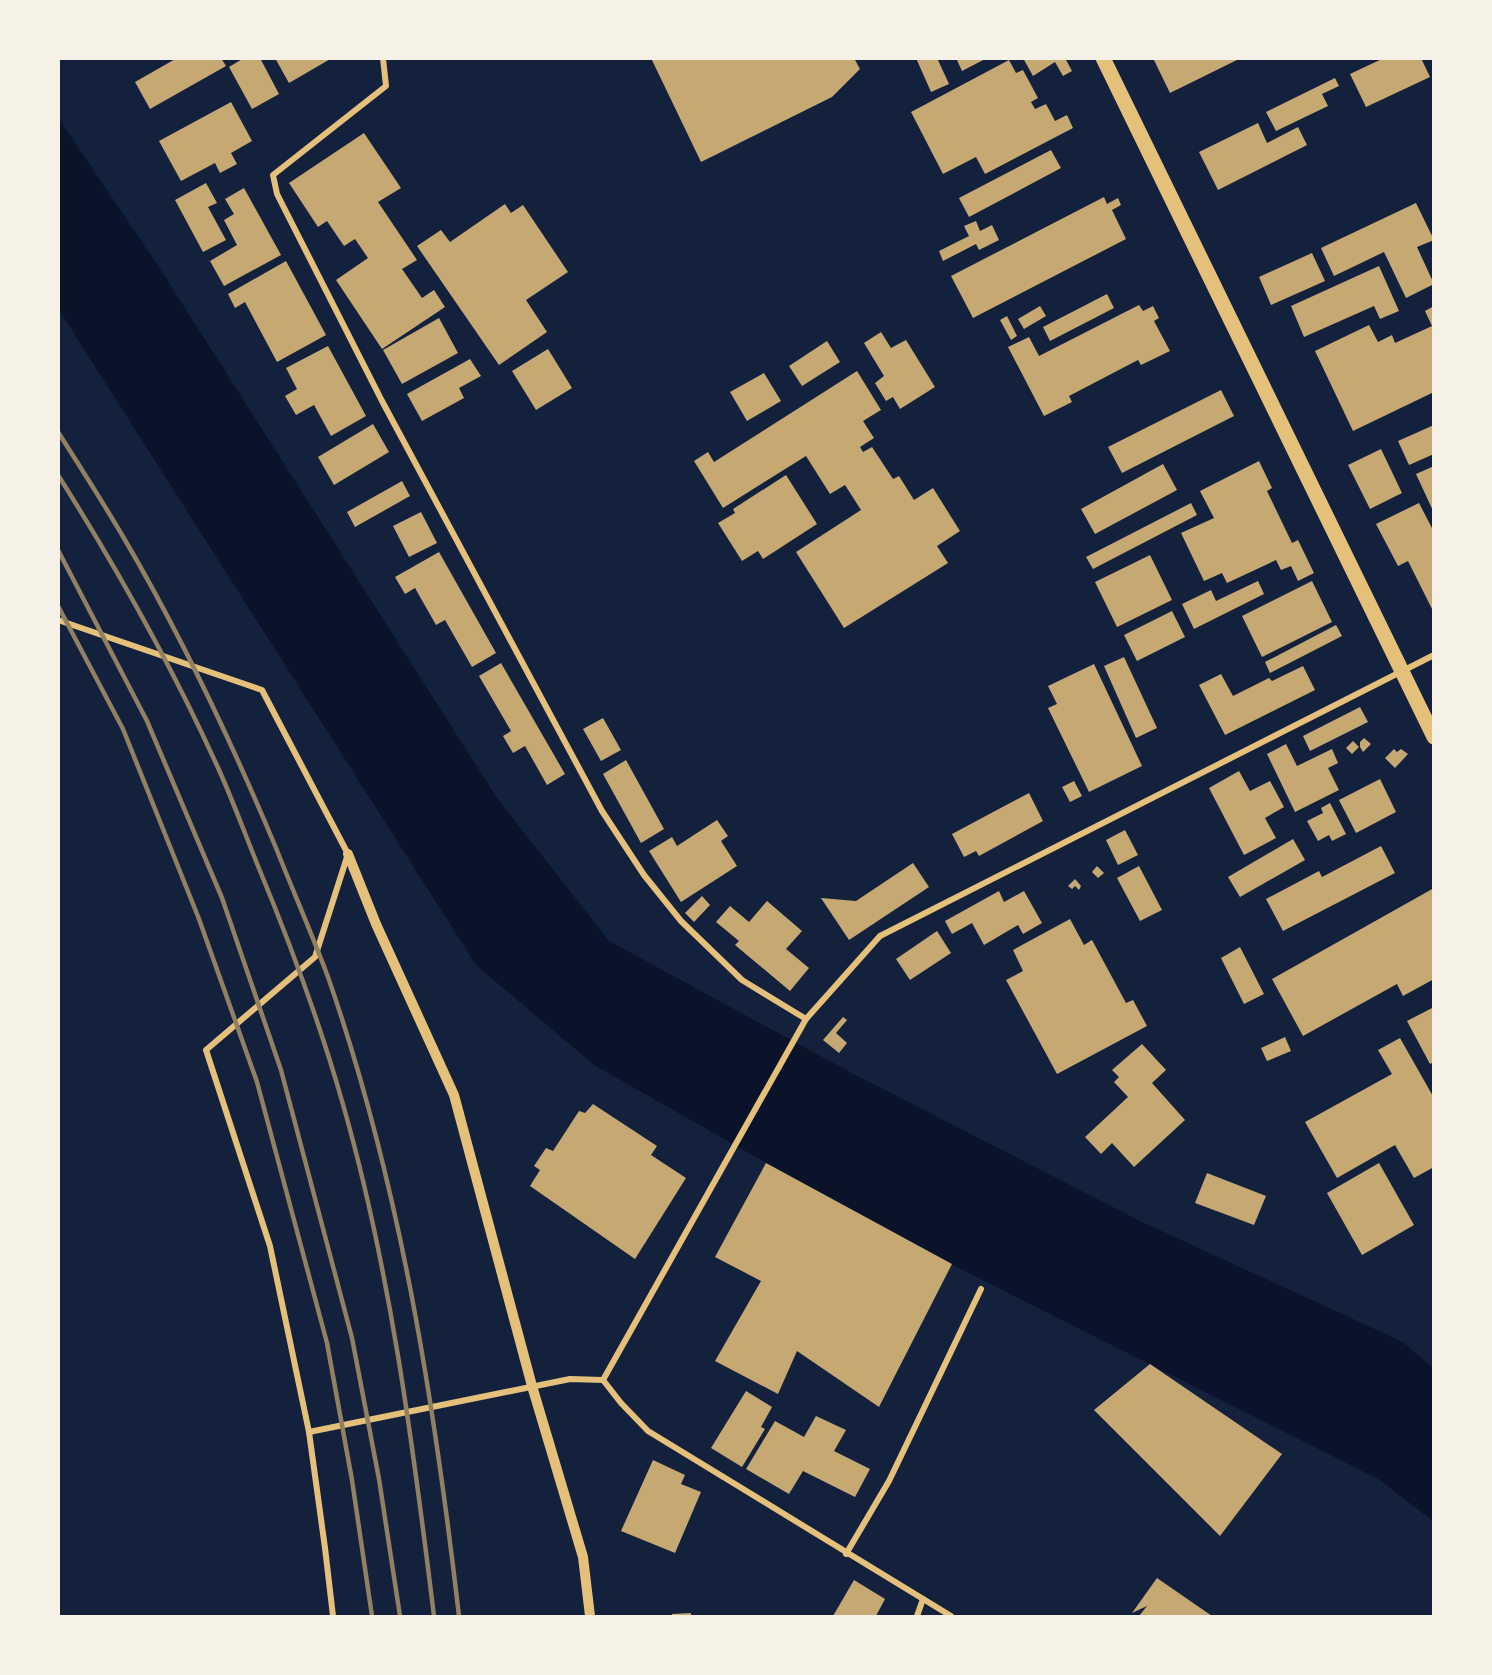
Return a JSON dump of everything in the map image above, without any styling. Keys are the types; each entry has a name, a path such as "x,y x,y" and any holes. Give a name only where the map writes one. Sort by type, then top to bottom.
{"main road":[{"path":"1103,58 1434,737"}],"street":[{"path":"383,58 386,86 273,175 277,194 382,401 602,811 644,875 681,921 742,980 806,1019"},
{"path":"58,620 262,690 348,854 376,924 454,1095 532,1386 583,1557 590,1617"},
{"path":"603,1380 806,1019 880,936 1434,655"},
{"path":"333,1617 326,1548 309,1432 270,1246 206,1050 315,957 348,854"},
{"path":"846,1554 889,1481 981,1289"},
{"path":"309,1432 570,1379 603,1380"},
{"path":"603,1380 648,1431 951,1617"},
{"path":"917,1617 923,1599"}],"water":[{"path":"58,117 162,272 497,798 609,941 850,1072 1142,1222 1403,1342 1433,1368 1433,1521 1378,1479 893,1235 594,1065 476,965 59,310"}],"building":[{"path":"177,58 221,58 226,66 150,109 135,82"},
{"path":"244,58 260,58 279,94 252,109 229,67"},
{"path":"275,58 332,58 289,83"},
{"path":"651,58 854,58 860,69 832,97 701,162"},
{"path":"916,58 937,58 949,84 931,92"},
{"path":"956,58 987,58 962,71"},
{"path":"1023,58 1065,58 1072,71 1063,76 1055,62 1033,76"},
{"path":"1153,58 1241,58 1170,93"},
{"path":"1384,58 1421,58 1430,77 1366,107 1350,74"},
{"path":"1009,60 1016,73 1023,70 1038,98 1031,102 1035,109 1046,104 1055,121 1067,115 1073,128 985,174 976,157 943,174 911,112"},
{"path":"1335,78 1339,86 1322,94 1328,106 1276,131 1266,112"},
{"path":"231,102 252,141 231,153 237,164 220,173 215,163 181,181 159,141"},
{"path":"1258,123 1267,143 1298,127 1307,145 1218,190 1199,152"},
{"path":"364,133 401,188 378,202 417,260 402,269 422,298 434,290 445,307 382,349 336,280 368,258 355,239 344,246 327,221 318,227 289,183"},
{"path":"1051,150 1061,168 969,217 959,198"},
{"path":"206,183 217,203 208,207 226,240 203,252 175,200"},
{"path":"244,188 281,255 224,286 210,261 237,245 224,220 234,214 225,199"},
{"path":"1104,197 1107,204 1118,198 1121,205 1112,210 1126,239 973,318 951,276"},
{"path":"1416,203 1434,240 1417,247 1434,284 1406,298 1384,252 1334,276 1321,248"},
{"path":"505,204 511,213 523,205 568,272 526,300 547,332 499,365 417,246 441,230 450,242"},
{"path":"976,221 980,231 992,225 999,240 979,250 976,244 943,261 939,251 969,236 964,226"},
{"path":"1312,253 1325,281 1271,305 1259,277"},
{"path":"286,261 326,335 277,362 245,302 235,308 228,294"},
{"path":"1379,266 1399,311 1380,319 1374,306 1304,337 1291,306"},
{"path":"1107,294 1114,308 1050,341 1043,327"},
{"path":"1139,305 1143,311 1153,306 1159,318 1154,321 1170,351 1141,365 1138,360 1069,396 1072,402 1044,416 1008,347 1029,337 1039,356"},
{"path":"1040,306 1046,316 1024,329 1018,319"},
{"path":"1434,306 1434,392 1353,431 1315,351 1369,325 1378,342 1392,335 1395,343 1432,326 1425,311"},
{"path":"1007,316 1017,336 1011,340 1000,320"},
{"path":"439,318 458,353 402,384 383,350"},
{"path":"881,332 891,348 906,340 935,387 900,409 893,397 886,401 875,383 884,376 864,343"},
{"path":"827,341 840,362 802,386 789,366"},
{"path":"328,346 366,416 331,436 314,405 296,415 285,396 297,389 286,368"},
{"path":"548,349 572,388 536,410 512,371"},
{"path":"470,359 481,376 459,388 464,398 422,421 407,394"},
{"path":"857,371 881,410 863,421 874,438 860,447 863,452 872,447 893,479 899,476 914,500 933,488 960,531 937,546 948,563 844,628 796,552 861,510 845,485 830,494 806,456 723,508 694,461 708,452 714,462"},
{"path":"764,373 781,401 747,421 730,392"},
{"path":"1221,390 1234,416 1122,473 1108,447"},
{"path":"373,424 389,452 334,485 318,457"},
{"path":"1434,425 1434,454 1409,465 1398,441"},
{"path":"1381,449 1402,493 1370,509 1348,465"},
{"path":"1259,461 1272,488 1267,491 1292,543 1298,540 1314,573 1298,581 1291,566 1281,570 1276,560 1227,583 1222,573 1204,581 1181,533 1214,518 1200,491"},
{"path":"1163,464 1177,490 1095,534 1081,509"},
{"path":"1434,466 1434,513 1416,474"},
{"path":"786,475 817,524 763,559 758,551 742,561 718,523 735,513 733,509"},
{"path":"402,481 410,496 355,527 347,512"},
{"path":"1191,503 1197,515 1093,569 1086,557"},
{"path":"1419,503 1434,532 1434,613 1408,561 1398,566 1376,524"},
{"path":"421,512 437,543 409,557 393,526"},
{"path":"439,552 496,653 472,667 445,620 436,625 415,588 405,594 395,577"},
{"path":"1150,555 1172,600 1117,627 1095,582"},
{"path":"1258,581 1264,594 1194,629 1182,604 1211,590 1216,601"},
{"path":"1312,581 1332,622 1262,657 1242,616"},
{"path":"1172,611 1185,637 1137,661 1124,635"},
{"path":"1336,625 1342,636 1270,673 1265,662"},
{"path":"1124,657 1157,728 1136,738 1104,666"},
{"path":"501,663 565,774 547,785 525,746 513,753 503,736 511,731 479,676"},
{"path":"1094,664 1142,766 1089,792 1048,708 1057,704 1048,686"},
{"path":"1303,666 1315,690 1225,735 1199,685 1221,674 1233,696 1269,678 1272,681"},
{"path":"1360,707 1368,722 1310,751 1303,736"},
{"path":"603,718 621,750 601,761 583,729"},
{"path":"1364,738 1371,744 1363,752 1360,742"},
{"path":"1353,741 1359,747 1352,754 1346,748"},
{"path":"1286,744 1297,766 1332,749 1338,763 1328,768 1339,790 1295,812 1267,754"},
{"path":"1394,749 1397,752 1401,749 1408,754 1395,768 1385,758"},
{"path":"626,760 664,829 641,843 603,774"},
{"path":"1239,771 1250,791 1270,781 1284,807 1265,818 1276,838 1244,855 1209,788"},
{"path":"1380,779 1396,812 1356,833 1339,800"},
{"path":"1074,781 1082,796 1070,802 1062,787"},
{"path":"1029,793 1043,821 979,856 976,851 964,857 952,834"},
{"path":"1330,803 1346,834 1332,841 1329,835 1318,841 1307,821 1323,813 1321,808"},
{"path":"717,820 728,836 721,841 737,866 681,902 649,851 672,837 677,846"},
{"path":"1125,830 1138,855 1118,865 1106,840"},
{"path":"1293,839 1305,860 1240,897 1228,877"},
{"path":"1381,846 1395,873 1283,931 1266,899 1319,871 1322,877"},
{"path":"913,863 929,887 849,940 821,898 856,901"},
{"path":"1097,866 1104,873 1098,878 1092,872"},
{"path":"1139,866 1162,910 1140,921 1117,878"},
{"path":"1075,879 1081,886 1079,890 1075,886 1072,889 1068,886"},
{"path":"1434,888 1434,979 1403,996 1397,984 1303,1036 1272,979"},
{"path":"999,891 1004,902 1024,891 1042,923 1023,934 1018,925 984,945 972,923 952,934 945,921"},
{"path":"702,896 710,905 694,922 685,913"},
{"path":"767,901 802,931 786,949 809,968 790,991 735,945 739,941 716,922 730,906 749,922"},
{"path":"1070,919 1084,945 1092,940 1126,1003 1133,1000 1147,1026 1057,1074 1006,980 1023,971 1013,950"},
{"path":"937,931 951,953 910,980 896,959"},
{"path":"1240,947 1264,994 1244,1004 1221,958"},
{"path":"1434,1007 1434,1062 1430,1064 1407,1021"},
{"path":"843,1017 847,1020 836,1033 847,1043 839,1053 823,1040"},
{"path":"1285,1037 1291,1051 1267,1061 1261,1048"},
{"path":"1400,1038 1434,1098 1434,1167 1414,1178 1395,1145 1337,1178 1305,1122 1392,1074 1378,1050"},
{"path":"1142,1044 1166,1070 1152,1083 1185,1120 1134,1167 1112,1143 1101,1154 1085,1137 1128,1097 1114,1082 1119,1077 1112,1070"},
{"path":"593,1104 657,1146 651,1155 686,1178 635,1259 530,1186 540,1170 534,1166 546,1148 553,1151 579,1111 585,1113"},
{"path":"766,1163 952,1264 879,1407 797,1351 778,1394 715,1361 761,1281 715,1257"},
{"path":"1379,1163 1414,1225 1362,1255 1327,1193"},
{"path":"1207,1173 1266,1196 1254,1225 1195,1203"},
{"path":"1150,1364 1282,1454 1220,1536 1094,1410"},
{"path":"746,1391 772,1407 761,1427 765,1429 742,1467 711,1448"},
{"path":"816,1416 846,1430 834,1451 870,1469 855,1497 803,1471 789,1494 746,1469 775,1421 804,1437"},
{"path":"653,1460 685,1475 681,1484 701,1492 675,1553 621,1531"},
{"path":"1157,1578 1212,1616 1139,1616 1147,1606 1132,1613"},
{"path":"854,1580 885,1599 876,1616 833,1616"},
{"path":"691,1613 691,1616 672,1616 672,1614"}],"railway":[{"path":"58,432 146,577 206,692 259,809 328,977 375,1134 411,1293 426,1373 459,1616"},
{"path":"58,475 144,620 201,732 229,794 281,924 324,1041 359,1164 387,1292 418,1487 434,1616"},
{"path":"58,550 147,721 222,898 281,1070 352,1338 379,1479 400,1616"},
{"path":"58,606 123,729 199,919 257,1082 327,1343 352,1480 372,1616"}]}
